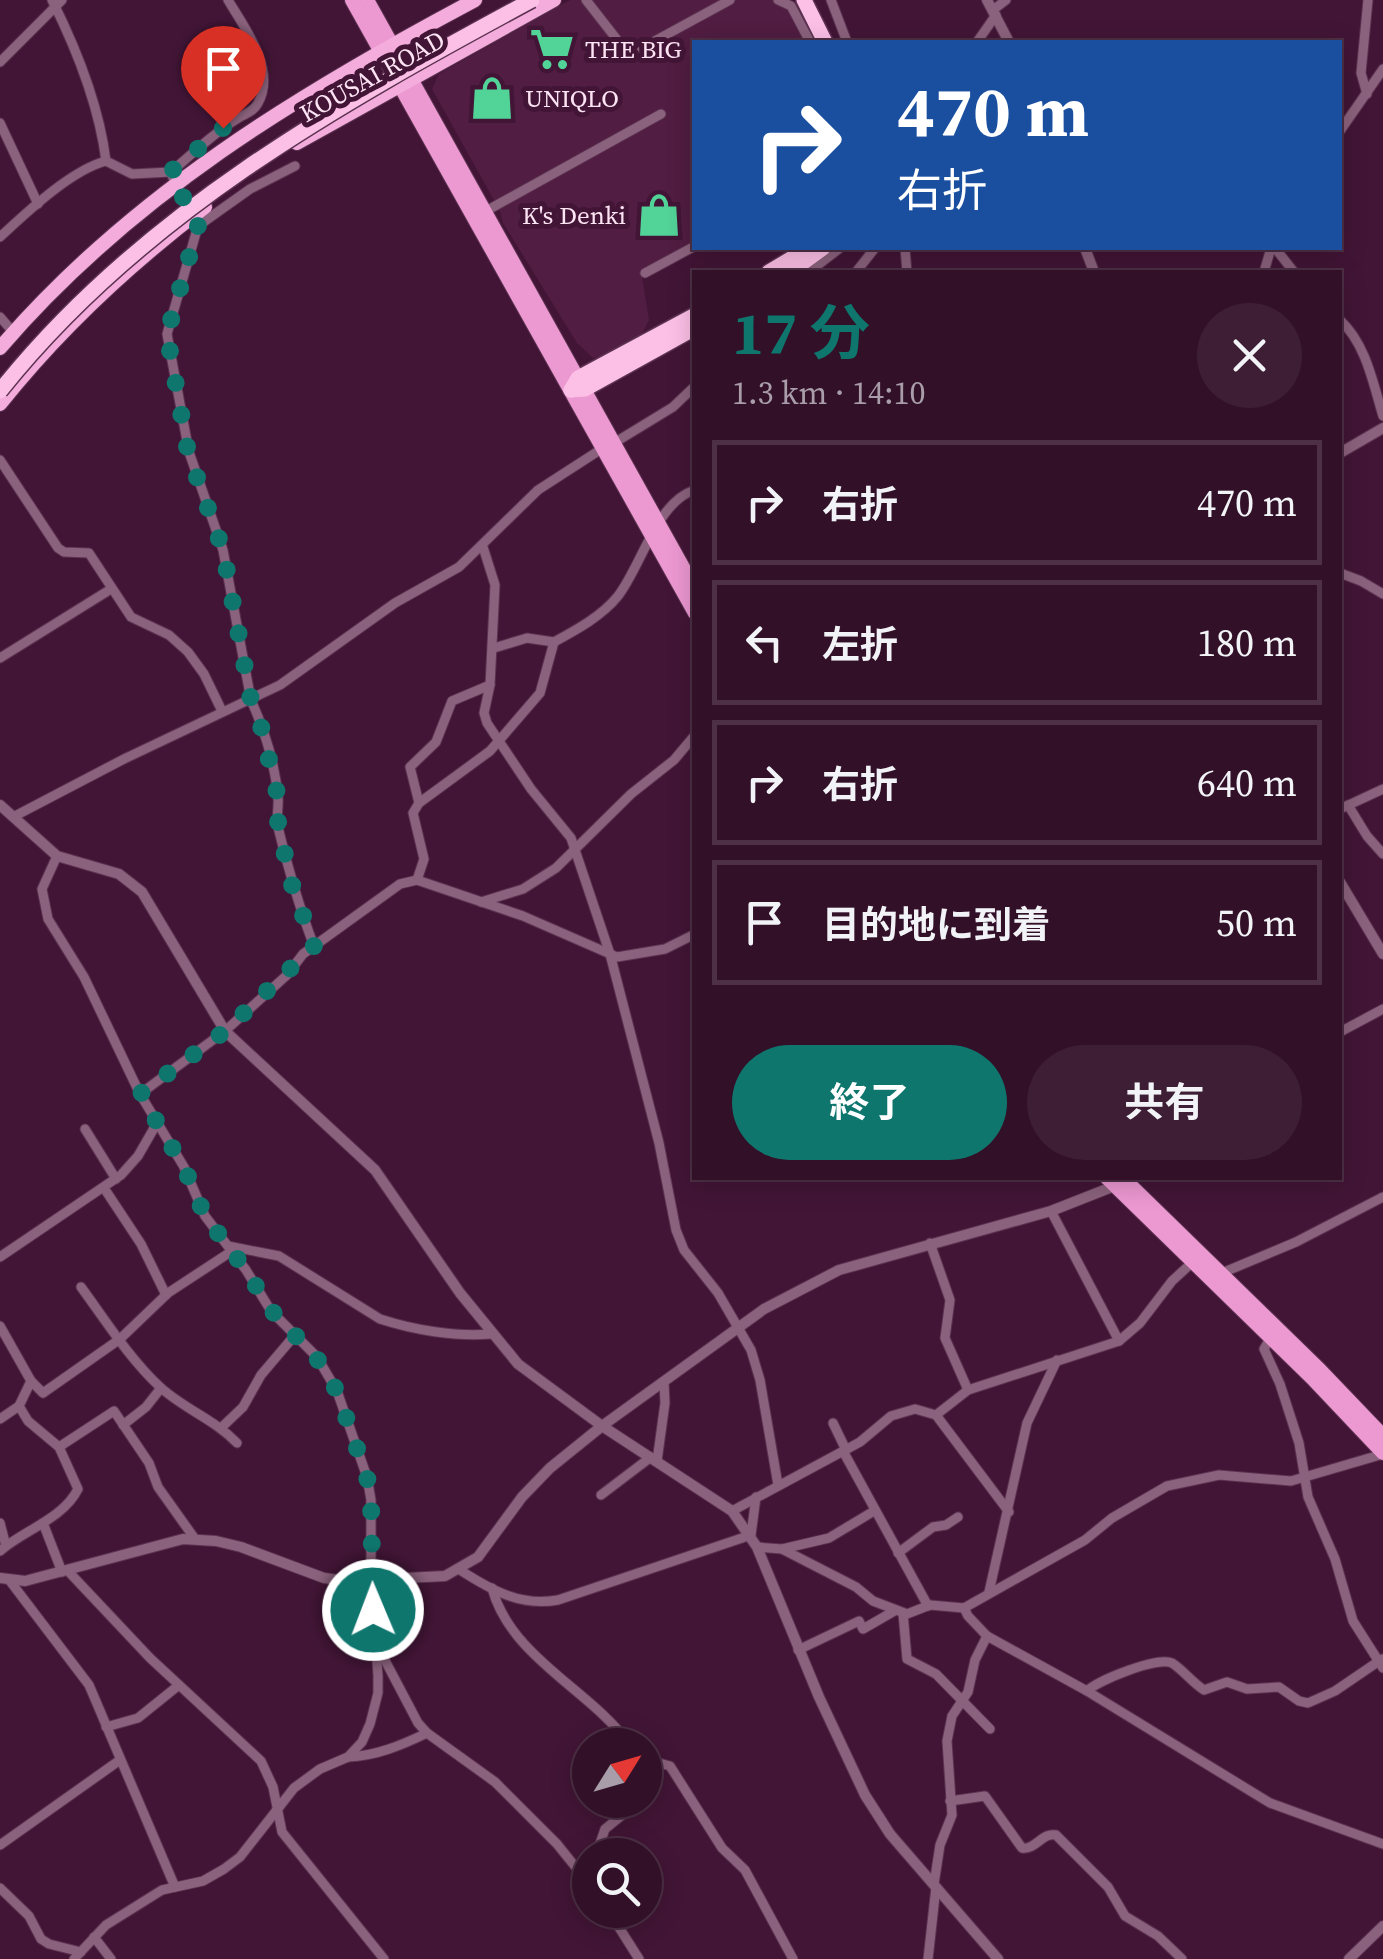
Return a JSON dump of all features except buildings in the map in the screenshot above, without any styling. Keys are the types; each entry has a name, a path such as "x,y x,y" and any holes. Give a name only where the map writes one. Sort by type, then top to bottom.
{"highway":[{"name":"KOUSAI ROAD","path":"0,348 172,178 387,47 475,0"},
{"path":"0,391 88,295 159,232 282,142 532,0"},
{"path":"368,91 543,0"},
{"name":"KOUSAI ROAD","path":"0,404 99,297 286,150 554,0"},
{"path":"0,381 117,260 235,166 371,82 517,2"},
{"path":"803,2 824,40"},
{"path":"803,2 832,40"},
{"path":"772,270 806,250"},
{"path":"793,270 820,250"},
{"path":"578,386 692,317"},
{"path":"578,386 692,329"}],"main road":[{"path":"352,0 387,47"},
{"path":"367,0 406,82 578,386"},
{"path":"406,82 486,211 656,531 692,607"},
{"path":"656,531 692,585"},
{"path":"1121,1180 1383,1453"},
{"path":"1197,1258 1222,1274 1383,1436"}],"street":[{"path":"172,178 223,128 256,108 261,98 260,63 255,46 228,0"},
{"path":"586,0 629,55 730,0"},
{"path":"778,0 803,2 810,40"},
{"path":"832,0 846,40"},
{"path":"978,40 992,8 1006,0"},
{"path":"1366,94 1362,72 1368,0"},
{"path":"0,62 56,2 95,109 106,160 132,174 172,178"},
{"path":"992,8 1009,40"},
{"path":"1342,129 1383,69"},
{"path":"486,211 661,114"},
{"path":"0,123 38,204"},
{"path":"0,237 38,204 106,160"},
{"path":"196,220 295,166"},
{"path":"172,178 196,220 167,334 188,452 223,550 251,700 274,774 278,827 290,879 314,946"},
{"path":"645,273 692,248"},
{"path":"812,270 837,250"},
{"path":"858,270 874,250"},
{"path":"1275,250 1292,270"},
{"path":"0,317 14,332"},
{"path":"1342,322 1364,358 1383,416"},
{"path":"0,826 301,672 395,603 460,568 538,490 672,407 692,389"},
{"path":"1342,453 1383,428"},
{"path":"0,460 58,548 64,552 89,552 131,617 178,642 204,674 222,711"},
{"path":"0,486 12,478"},
{"path":"494,648 527,638 554,642 612,602 674,500 692,491"},
{"path":"484,547 495,585 494,648 484,713 497,741 575,850 610,954 659,1143 676,1230 684,1250 718,1292 751,1350 778,1484"},
{"path":"1342,574 1383,594"},
{"path":"0,658 112,589"},
{"path":"417,880 424,859 412,820 419,804 490,751 540,693 554,642"},
{"path":"419,804 410,767 436,742 452,701 490,685"},
{"path":"482,902 540,880 674,760 692,739"},
{"path":"1383,789 1344,806 1383,854"},
{"path":"0,805 57,856 119,874 142,892 225,1031 375,1170 492,1334 518,1364 602,1426 732,1512 757,1547 798,1650 865,1795 890,1834 998,1959"},
{"path":"57,856 42,889 44,909 84,977 140,1094 184,1167 205,1216 271,1310 330,1376 367,1477 378,1676 375,1709 362,1742 348,1757"},
{"path":"140,1094 225,1031 314,946 400,884 417,880 617,957 642,955 692,935"},
{"path":"1342,885 1383,954"},
{"path":"1342,1031 1383,1010"},
{"path":"0,1257 116,1178 138,1156 158,1123"},
{"path":"85,1129 116,1178"},
{"path":"5,1579 25,1582 195,1538 240,1548 324,1578 427,1579 460,1570 478,1556 537,1480 602,1426 738,1327 807,1285 839,1270 1051,1212 1121,1180"},
{"path":"104,1188 141,1244 166,1295"},
{"path":"1222,1274 1296,1242 1383,1197"},
{"path":"1051,1212 1119,1340"},
{"path":"930,1244 950,1300 945,1338 968,1390"},
{"path":"0,1326 42,1393 120,1339 166,1295 230,1248 278,1256 394,1324 466,1336 492,1334"},
{"path":"936,1415 968,1390 1119,1340 1140,1323 1172,1281 1197,1258"},
{"path":"81,1287 161,1388 222,1427 237,1443"},
{"path":"222,1427 243,1407 261,1375 295,1336"},
{"path":"1087,1691 1098,1680 1163,1661 1204,1690 1227,1682 1248,1689 1279,1687 1299,1701 1308,1702 1335,1692 1382,1663 1352,1620 1335,1559 1303,1478 1299,1443 1264,1349 1271,1338"},
{"path":"989,1592 1026,1423 1057,1360"},
{"path":"0,1419 19,1406 31,1381"},
{"path":"601,1494 654,1459 665,1403 664,1382"},
{"path":"123,1425 161,1388"},
{"path":"0,1522 3,1548 43,1523 74,1499 78,1490 59,1447 28,1421 19,1406"},
{"path":"732,1512 844,1450 891,1416 916,1409 936,1415 1009,1512"},
{"path":"59,1447 114,1412 149,1463 158,1487 195,1538"},
{"path":"833,1423 874,1511 928,1606"},
{"path":"798,1650 859,1621 863,1629 900,1612 928,1606 964,1608 1085,1540 1112,1518 1167,1486 1219,1475 1290,1481 1383,1453"},
{"path":"751,1536 756,1498"},
{"path":"757,1547 782,1549 829,1538 874,1511"},
{"path":"898,1553 933,1527 958,1517"},
{"path":"43,1523 65,1571 179,1686 261,1761 273,1787 282,1832 384,1959"},
{"path":"460,1570 521,1602 540,1604 751,1536"},
{"path":"782,1549 856,1588 872,1601 900,1612"},
{"path":"5,1579 89,1684 175,1888"},
{"path":"492,1588 498,1609 518,1634 618,1728"},
{"path":"964,1608 987,1636 1087,1691 1270,1804 1383,1844"},
{"path":"900,1612 907,1659 936,1674 990,1730"},
{"path":"928,1959 940,1845 952,1815 947,1741 952,1716 987,1636"},
{"path":"374,1640 427,1733 495,1782 572,1861"},
{"path":"106,1727 138,1718 179,1686"},
{"path":"0,1888 30,1916 41,1939 78,1956 94,1936 162,1890 203,1881 224,1870 240,1857 306,1778 348,1757 398,1746 427,1733"},
{"path":"0,1845 120,1760"},
{"path":"662,1765 670,1766 722,1848 745,1870 793,1959"},
{"path":"950,1800 985,1796 1022,1848 1032,1847 1048,1834 1056,1835 1108,1887 1126,1916 1158,1936 1182,1959"},
{"path":"602,1838 605,1829 619,1818"},
{"path":"1349,1959 1383,1926"},
{"path":"619,1928 639,1959"},
{"path":"94,1936 111,1959"}],"shaded area":[{"path":"570,0 787,0 804,40 692,40 692,242 641,271 649,320 642,334 614,354 593,358 577,343 503,223 432,89 439,74"}],"place":[{"name":"THE BIG","path":"552,49"},
{"name":"UNIQLO","path":"492,98"},
{"name":"K's Denki","path":"659,215"}],"route":[{"path":"223,128 170,172 198,226 167,334 188,452 223,550 251,700 279,801 278,827 290,879 314,946 225,1031 140,1094 184,1167 205,1216 271,1310 316,1357 337,1391 367,1477 371,1500 373,1610"}]}
